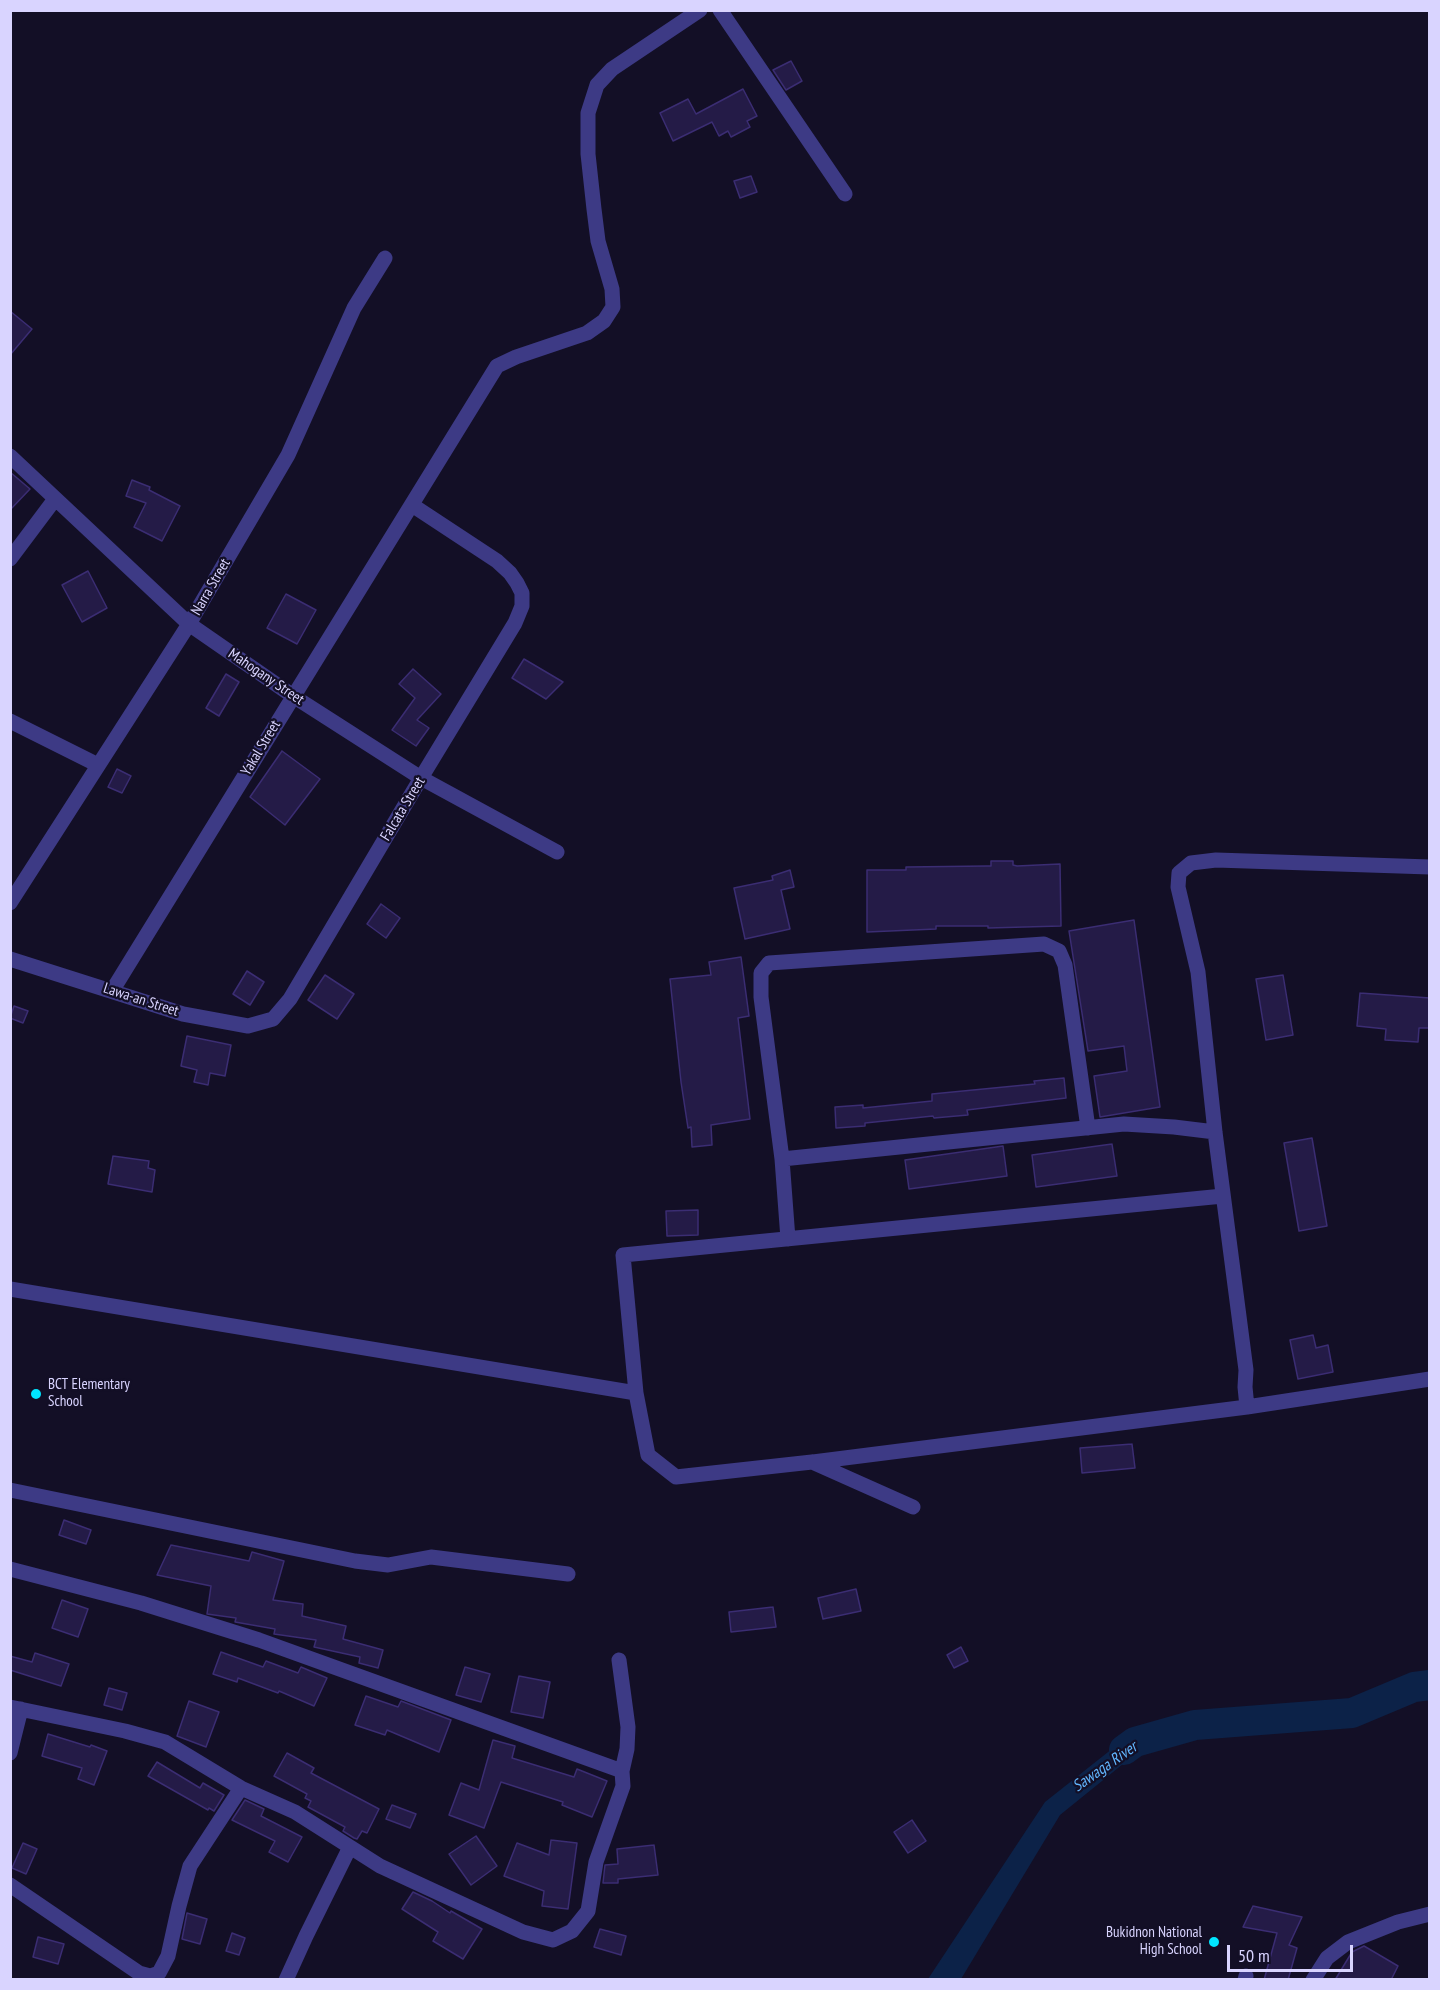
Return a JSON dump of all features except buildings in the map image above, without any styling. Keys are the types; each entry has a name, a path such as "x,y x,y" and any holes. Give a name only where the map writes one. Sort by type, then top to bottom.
{"street":[{"name":"Yakal Street","path":"112,991 497,366 516,357 587,333 604,321 613,307 612,289 598,241 588,154 588,113 597,85 612,69 700,10"},
{"path":"720,10 844,194"},
{"name":"Narra Street","path":"10,903 189,624 288,455 354,308 385,258"},
{"name":"Mahogany Street","path":"10,456 189,624 293,696 421,778 557,852"},
{"path":"10,559 55,499"},
{"name":"Falcata Street","path":"273,1019 290,999 522,606 522,593 517,582 497,561 412,505"},
{"path":"10,721 98,765"},
{"path":"1247,1407 1246,1370 1215,1132 1198,972 1178,887 1179,873 1191,863 1216,860 1430,867"},
{"path":"788,1239 782,1159 761,997 761,973 770,963 1044,944 1059,951 1065,965 1088,1128"},
{"name":"Lawa-an Street","path":"10,959 183,1014 248,1026 273,1019"},
{"path":"782,1159 1124,1124 1215,1132"},
{"path":"1223,1196 623,1255 636,1393 648,1455 676,1477 1247,1407 1430,1379"},
{"path":"10,1289 636,1393"},
{"path":"812,1462 913,1507"},
{"path":"10,1490 355,1562 388,1565 431,1557 568,1574"},
{"path":"10,1569 141,1602 259,1640 622,1771"},
{"path":"10,1754 16,1708 125,1731 165,1742 242,1788 295,1812 380,1866 523,1932 553,1940 572,1931 588,1911 596,1862 623,1786 622,1771 627,1749 628,1727 619,1660"},
{"path":"10,1885 139,1973 150,1976 159,1973 168,1956 190,1866 242,1788"},
{"path":"286,1980 350,1847"},
{"path":"1313,1980 1327,1958 1348,1942 1398,1922 1430,1914"}],"water":[{"path":"1160,1734 1060,1815 961,1979 928,1979 1045,1802 1122,1741"}],"waterway":[{"name":"Sawaga River","path":"1124,1750 1135,1742 1195,1725 1352,1713 1414,1687 1430,1685"}],"place":[{"name":"BCT Elementary School","path":"36,1394"},
{"name":"Bukidnon National High School","path":"1214,1942"}]}
